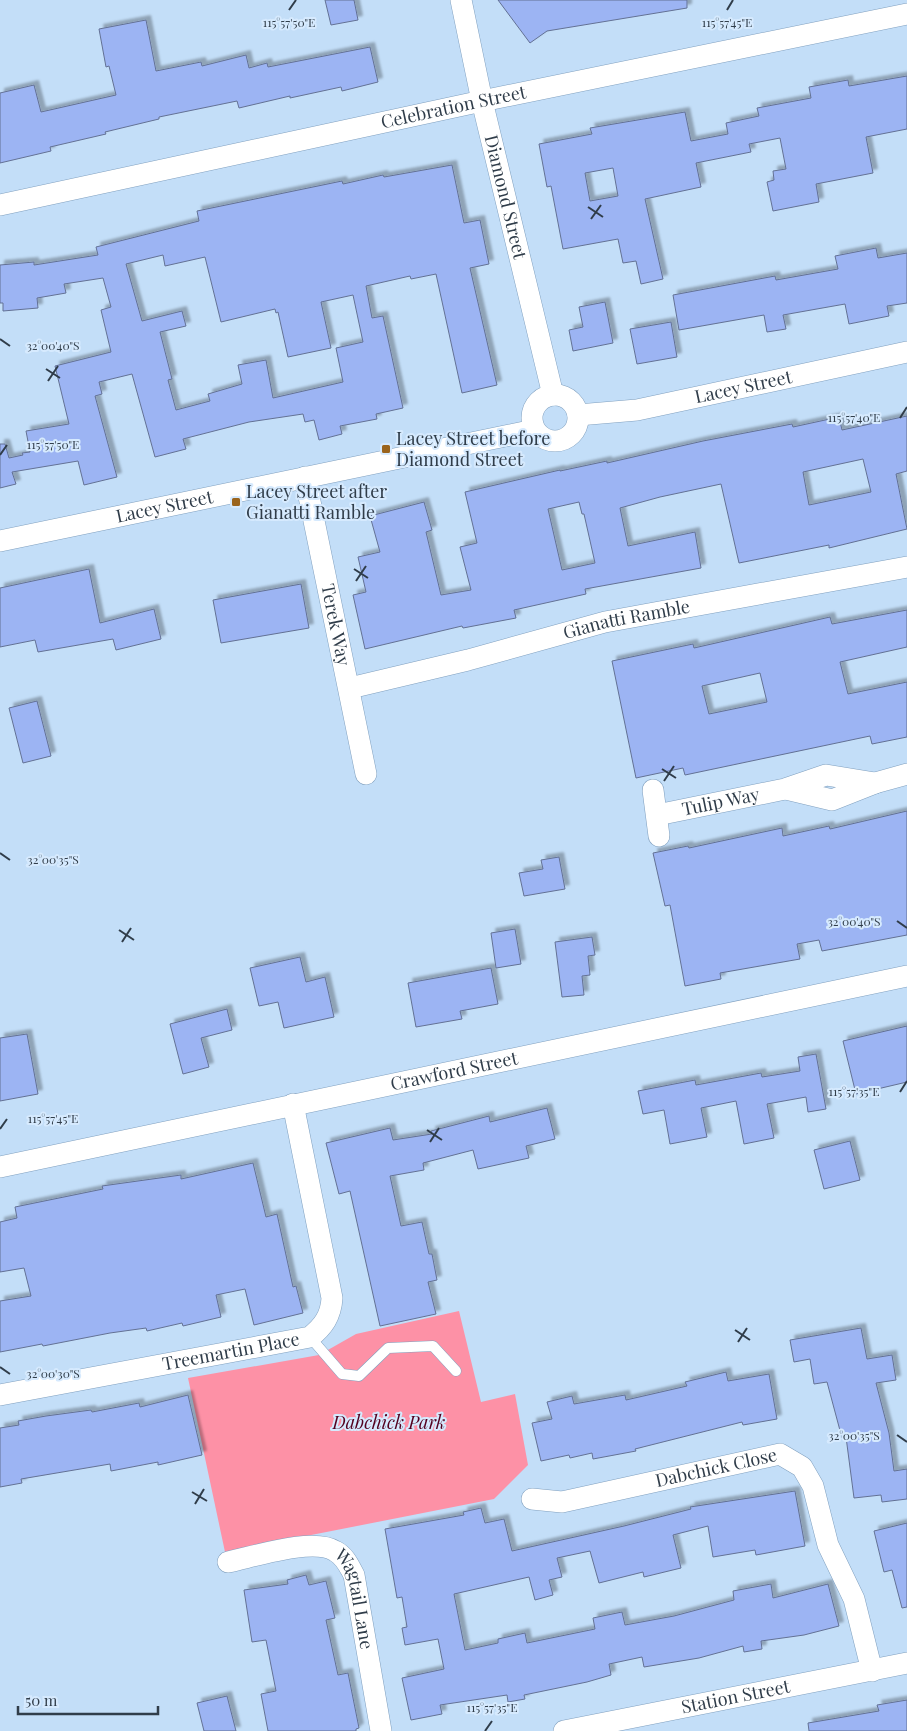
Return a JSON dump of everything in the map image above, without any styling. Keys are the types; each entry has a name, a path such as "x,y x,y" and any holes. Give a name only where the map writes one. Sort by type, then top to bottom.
{"street":[{"name":"Diamond Street","path":"461,0 482,102 554,395"},
{"name":"Celebration Street","path":"0,204 907,14"},
{"name":"Lacey Street","path":"578,415 637,410 907,352"},
{"path":"554,395 564,397 574,405 578,415 576,429 567,438 556,442 545,440 534,430 532,413 538,402 554,395"},
{"name":"Lacey Street","path":"0,541 534,430"},
{"name":"Terek Way","path":"305,477 350,688 366,774"},
{"name":"Gianatti Ramble","path":"350,688 468,660 605,622 907,567"},
{"name":"Tulip Way","path":"657,815 786,788 832,800 875,783 907,774"},
{"name":"Tulip Way","path":"653,790 659,836"},
{"name":"Crawford Street","path":"0,1167 907,976"},
{"name":"Treemartin Place","path":"0,1395 310,1337 320,1329 332,1308 332,1298 293,1104"},
{"name":"Dabchick Close","path":"532,1499 562,1502 780,1454 802,1467 813,1486 828,1546 854,1598 872,1671"},
{"name":"Wagtail Lane","path":"228,1562 303,1546 324,1546 335,1550 345,1558 354,1575 382,1731"},
{"name":"Station Street","path":"564,1731 907,1663"}],"lane":[{"path":"310,1337 342,1374 359,1376 388,1348 433,1346 456,1371"}],"green space":[{"name":"Dabchick Park","path":"459,1311 481,1402 515,1394 528,1465 494,1499 225,1552 188,1378 319,1355 356,1334"}],"building":[{"path":"325,0 354,0 358,20 331,25"},
{"path":"498,0 687,0 687,8 547,31 530,43"},
{"path":"146,20 156,71 201,62 202,66 246,55 249,68 267,63 268,67 370,47 378,82 342,91 341,87 290,98 290,96 239,108 237,101 159,117 159,119 105,132 106,134 50,147 51,151 0,163 0,93 34,85 41,112 116,95 109,66 106,67 99,29"},
{"path":"907,76 907,129 866,137 873,173 816,184 819,202 773,211 767,182 774,180 773,171 786,169 780,138 749,144 751,152 696,163 701,187 645,199 663,279 641,284 636,261 623,263 618,239 563,249 551,186 547,187 539,144 592,134 590,128 685,112 691,141 728,134 726,123 759,116 757,108 811,98 809,87 848,80 849,86","holes":["613,168 618,196 590,201 585,173"]},
{"path":"452,165 464,223 480,220 489,264 470,268 497,385 462,393 436,274 411,279 410,276 366,286 372,318 383,316 403,408 376,414 377,419 340,426 342,434 319,440 314,420 305,422 303,414 249,422 183,439 186,449 155,457 132,374 99,382 102,394 95,396 117,477 84,485 78,461 12,472 16,484 0,488 0,444 5,444 9,458 23,455 22,453 30,452 26,431 69,424 55,366 111,352 101,310 111,307 103,278 64,284 66,293 37,298 38,308 3,311 3,303 0,303 0,265 34,262 34,265 98,255 96,247 199,221 197,211 342,181 343,184 383,175 384,177","holes":["163,255 165,266 205,257 221,322 275,309 276,313 278,312 288,357 331,348 321,302 353,295 363,342 336,348 343,382 273,398 266,360 238,365 242,384 208,394 210,401 176,410 168,380 172,379 160,332 186,326 182,311 142,321 126,264"]},
{"path":"876,248 878,258 907,253 907,303 887,306 889,316 849,324 845,304 783,315 786,329 767,332 764,315 679,330 673,295 775,276 776,280 838,269 835,256"},
{"path":"605,302 613,343 573,351 569,330 583,327 579,307"},
{"path":"671,322 677,357 637,364 630,329"},
{"path":"907,416 907,471 896,474 907,529 829,548 829,545 739,563 721,484 660,497 620,508 628,546 695,532 701,568 585,589 586,594 514,610 516,618 463,628 462,626 365,649 353,595 366,592 358,557 380,552 370,516 424,502 432,530 426,532 441,595 471,590 460,547 477,543 465,492 560,470 607,461 607,463 703,441 792,424 793,427 839,417 842,430","holes":["863,459 871,492 809,505 803,472","579,502 582,514 584,514 595,563 562,570 548,509"]},
{"path":"89,569 100,623 154,609 161,639 116,650 113,639 38,652 35,640 0,647 0,588"},
{"path":"301,584 309,628 221,643 213,600"},
{"path":"907,610 907,647 840,662 848,694 907,682 907,737 872,744 870,736 685,775 683,768 636,778 612,661 693,644 694,648 830,617 832,624","holes":["760,673 767,702 709,714 702,686"]},
{"path":"37,701 51,756 23,763 9,708"},
{"path":"907,811 907,935 822,951 819,940 797,944 800,959 720,973 721,979 685,986 670,905 665,906 653,853 688,846 689,848 782,828 783,836 829,826 830,829"},
{"path":"559,857 565,889 524,896 519,873 543,869 541,860"},
{"path":"515,929 521,964 496,968 491,933"},
{"path":"592,937 595,955 588,956 590,975 582,976 584,995 562,997 555,942"},
{"path":"300,957 306,982 325,977 334,1017 284,1028 278,1002 259,1006 250,968"},
{"path":"491,968 498,1004 460,1011 462,1019 416,1027 408,983"},
{"path":"227,1009 232,1030 201,1038 209,1067 183,1074 170,1024"},
{"path":"907,1026 907,1082 856,1094 843,1041"},
{"path":"27,1034 38,1094 0,1101 0,1038"},
{"path":"816,1054 826,1109 808,1112 806,1097 767,1104 774,1138 744,1144 736,1101 701,1108 707,1137 670,1144 664,1110 643,1114 638,1091 695,1080 696,1085 761,1073 762,1077 800,1071 798,1057"},
{"path":"547,1108 555,1139 526,1146 529,1158 478,1169 473,1150 423,1163 424,1170 390,1176 401,1226 422,1222 429,1254 432,1254 437,1280 428,1282 436,1314 380,1326 350,1191 339,1194 326,1143 390,1128 393,1140 432,1134 431,1131 489,1116 490,1122"},
{"path":"850,1141 860,1180 824,1189 814,1150"},
{"path":"253,1163 266,1217 277,1214 293,1287 296,1286 303,1313 254,1325 245,1289 216,1295 221,1317 183,1326 182,1323 147,1331 146,1328 110,1333 0,1352 0,1301 31,1296 24,1268 0,1272 0,1222 17,1218 15,1207 103,1189 102,1186 181,1175 181,1179"},
{"path":"861,1328 867,1359 892,1355 896,1380 876,1383 889,1433 894,1471 907,1469 907,1499 882,1502 881,1495 854,1498 846,1437 842,1438 827,1382 814,1384 810,1359 794,1362 790,1340"},
{"path":"726,1372 728,1381 769,1374 777,1419 743,1425 742,1422 635,1449 636,1451 593,1459 592,1453 570,1458 569,1455 541,1461 532,1423 552,1419 547,1402 572,1396 574,1404 625,1395 626,1400 687,1386 685,1382"},
{"path":"188,1395 202,1455 158,1465 158,1462 111,1471 110,1464 21,1479 22,1483 0,1487 0,1428 19,1425 18,1421 46,1416 91,1410 92,1412 139,1403 140,1407"},
{"path":"795,1491 805,1546 756,1555 755,1550 713,1557 708,1526 673,1535 681,1568 644,1577 643,1572 599,1583 590,1551 557,1558 562,1577 549,1580 553,1595 535,1600 529,1577 454,1594 465,1650 498,1643 498,1639 525,1633 527,1643 595,1629 593,1618 622,1612 625,1625 674,1616 734,1600 733,1591 771,1584 773,1598 828,1584 839,1626 804,1635 761,1641 762,1649 744,1652 743,1646 699,1658 644,1667 642,1657 609,1664 611,1675 587,1682 524,1695 525,1699 508,1702 507,1695 440,1705 442,1714 411,1720 402,1678 444,1669 438,1639 405,1645 402,1628 407,1627 402,1597 397,1598 385,1529 464,1515 463,1512 481,1508 485,1523 504,1519 512,1551 624,1526 691,1509 690,1507"},
{"path":"907,1523 907,1607 902,1608 892,1570 884,1572 874,1531"},
{"path":"306,1575 309,1585 326,1581 335,1618 326,1620 338,1675 348,1673 359,1728 356,1731 268,1731 261,1694 276,1691 266,1640 252,1642 244,1590 288,1584 287,1580"},
{"path":"227,1696 236,1731 204,1731 197,1703"},
{"path":"907,1700 907,1731 809,1731 808,1723 879,1711 877,1705"}],"place":[{"name":"Lacey Street before Diamond Street","path":"386,449"},
{"name":"Lacey Street after Gianatti Ramble","path":"236,502"}]}
